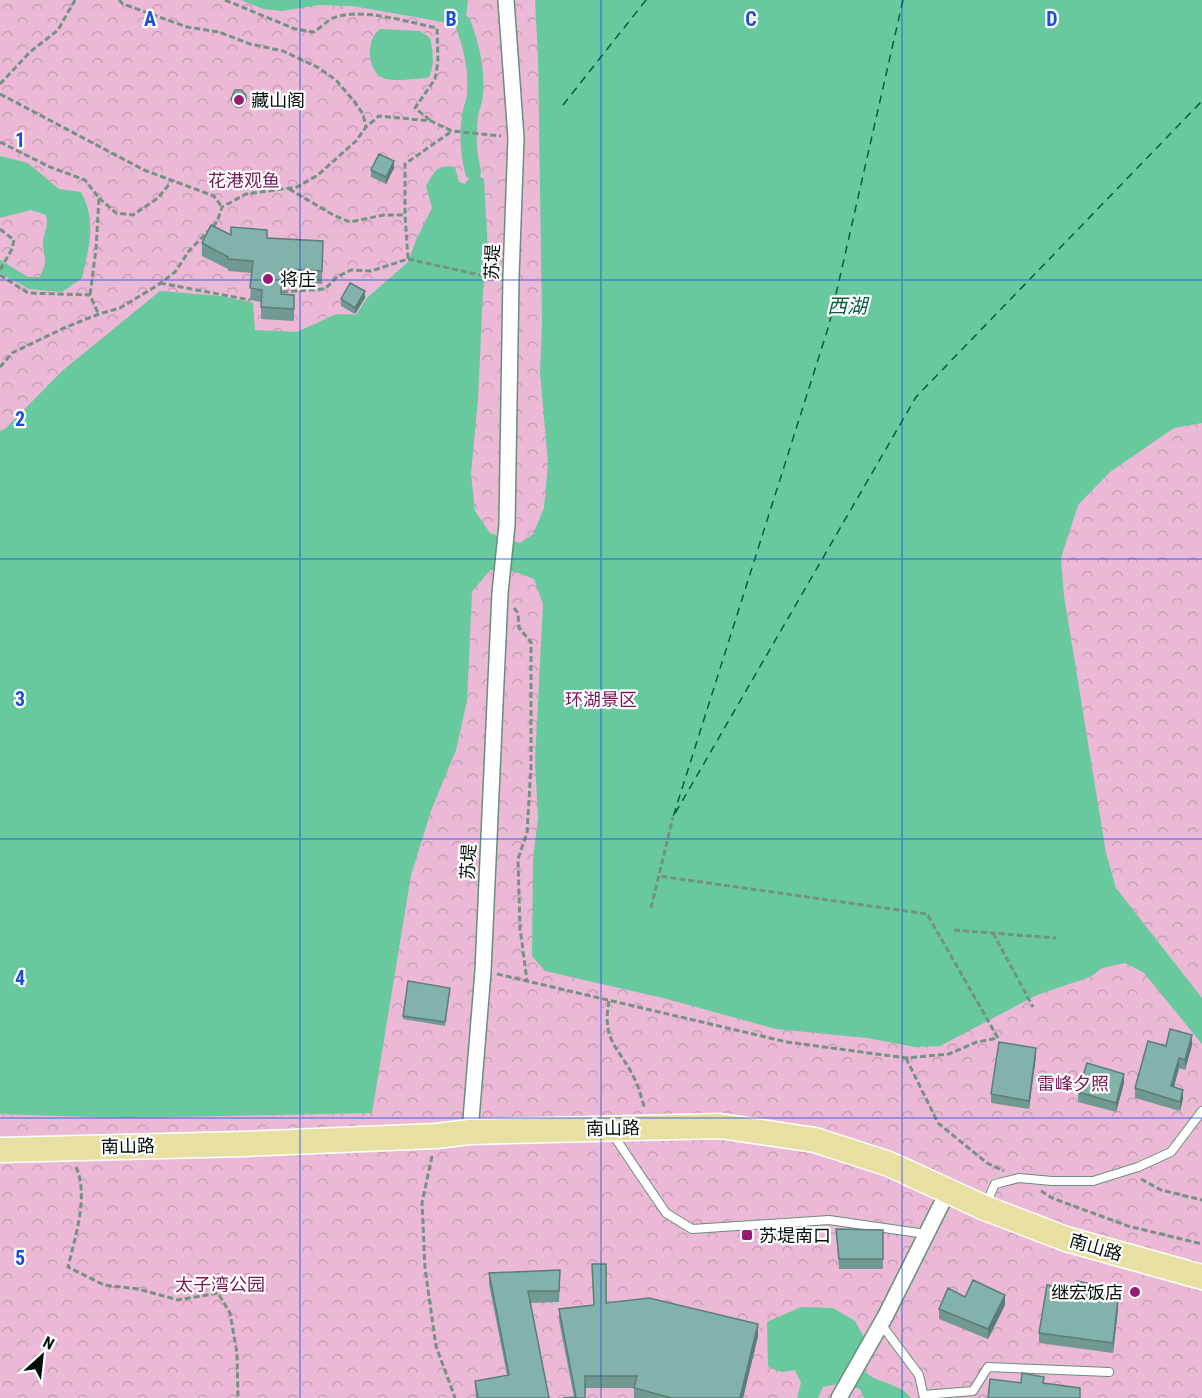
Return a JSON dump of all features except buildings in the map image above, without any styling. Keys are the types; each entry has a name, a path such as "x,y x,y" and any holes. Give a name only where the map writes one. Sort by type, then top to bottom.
{"main road":[{"name":"南山路","path":"0,1150 244,1144 436,1136 470,1132 720,1126 815,1140 889,1164 985,1208 1066,1239 1202,1277"}],"street":[{"name":"苏堤","path":"470,1132 483,971 500,593 507,525 516,138 506,0"},
{"path":"839,1398 881,1324 948,1191"}],"lane":[{"path":"985,1208 995,1184 1019,1178 1093,1181 1171,1152 1202,1111"},
{"path":"614,1128 616,1139 666,1213 692,1229 829,1220 926,1234"},
{"path":"881,1324 919,1376 924,1396 973,1391 988,1367 1109,1372"}],"path":[{"path":"0,84 30,52 58,30 75,0"},
{"path":"119,0 123,4 187,27 219,32 250,44 283,51 317,67 336,81 353,100 363,114 366,127"},
{"path":"225,0 295,29 314,32 331,19 350,14 388,17 437,28 438,62 435,79 415,108 431,121 452,131 491,135"},
{"path":"0,94 144,170 214,196 222,207"},
{"path":"0,367 12,353 99,314 120,308 160,283 175,272 189,251 217,222 222,207 246,194 297,187 318,175 356,141 366,127 379,116 431,121"},
{"path":"408,259 405,164 452,131"},
{"path":"0,142 50,167 85,180 99,198 116,213 133,215 158,198 171,181"},
{"path":"287,188 335,216 350,222 384,215 405,215"},
{"path":"99,198 90,295 99,314"},
{"path":"0,229 14,240 6,263 0,270"},
{"path":"282,292 325,289 337,277 351,270 371,271 408,259 489,278"},
{"path":"0,275 28,293 90,295"},
{"path":"160,283 250,300"},
{"path":"500,593 519,613 519,628 531,642 531,767 527,833 518,859 520,928 526,981"},
{"path":"651,908 673,817"},
{"path":"483,971 787,1042 906,1058 949,1054 977,1042 998,1038 927,914 659,876"},
{"path":"954,930 1056,938"},
{"path":"993,933 1033,1007"},
{"path":"609,1001 606,1018 609,1036 637,1083 650,1127"},
{"path":"436,1136 422,1203 425,1268 436,1346 455,1398"},
{"path":"67,1148 81,1178 79,1218 68,1267 104,1285 138,1289 178,1300 218,1293 230,1313 237,1353 238,1398"},
{"path":"1126,1170 1161,1190 1202,1200"}],"green space":[{"name":"环湖景区","path":"0,0 1202,0 1202,1398 0,1398"}],"water":[{"path":"241,0 468,0 463,23 454,24 353,6 319,5 282,11 263,9"},
{"name":"西湖","path":"535,0 1202,0 1202,423 1174,428 1110,472 1078,505 1061,558 1064,596 1106,853 1116,888 1202,998 1202,1044 1144,973 1125,963 1102,968 1090,977 1037,995 940,1046 915,1047 867,1038 776,1029 663,998 545,971 532,956 533,859 538,818 535,761 543,604 534,579 516,572 490,570 472,592 467,701 456,750 431,811 411,875 372,1113 124,1118 0,1114 0,431 5,429 62,371 160,291 221,296 253,303 255,330 297,332 334,315 356,315 367,298 408,262 432,208 426,186 432,176 440,168 455,167 459,182 465,184 473,172 484,179 488,251 483,292 478,399 471,474 475,511 490,533 520,543 533,534 544,508 548,463 540,373 542,322"},
{"path":"380,29 420,31 430,38 433,63 429,77 392,80 377,74 371,62 370,47 375,34"},
{"path":"0,156 28,163 59,189 81,192 89,213 90,234 87,256 82,278 62,292 29,289 0,273 0,260 28,277 40,277 45,262 43,240 47,224 46,215 31,210 0,218"},
{"path":"801,1307 833,1308 855,1321 867,1343 857,1363 870,1376 900,1388 911,1398 864,1398 860,1389 842,1383 823,1387 818,1398 797,1398 801,1383 795,1370 782,1372 768,1367 767,1322"}],"waterway":[{"path":"463,23 471,49 475,75 475,96 468,137 473,172"}],"ferry route":[{"path":"563,105 646,0"},
{"path":"903,0 829,325 673,817 916,397 1202,101"}],"place":[{"name":"藏山阁","path":"239,100"},
{"name":"将庄","path":"268,279"},
{"name":"苏堤南口","path":"747,1235"},
{"name":"继宏饭店","path":"1135,1292"}],"park label":[{"name":"花港观鱼","path":"244,180"},
{"name":"雷峰夕照","path":"1073,1083"},
{"name":"太子湾公园","path":"220,1284"}]}
